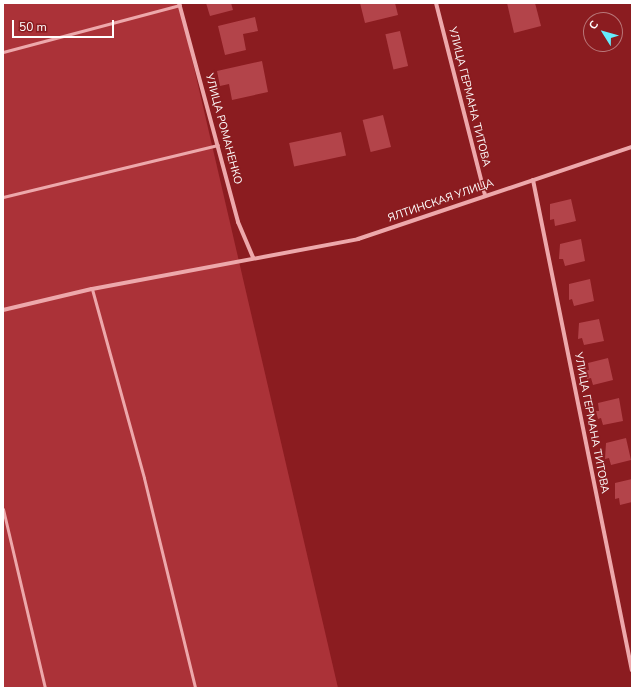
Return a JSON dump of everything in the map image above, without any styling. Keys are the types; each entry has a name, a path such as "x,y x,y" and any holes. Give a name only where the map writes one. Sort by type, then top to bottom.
{"street":[{"name":"УЛИЦА ГЕРМАНА ТИТОВА","path":"436,3 485,195"},
{"name":"УЛИЦА РОМАНЕНКО","path":"180,4 238,222 253,258"},
{"name":"ЯЛТИНСКАЯ УЛИЦА","path":"3,310 92,289 358,239 485,195 632,148"},
{"name":"УЛИЦА ГЕРМАНА ТИТОВА","path":"533,180 632,670"}],"lane":[{"path":"3,52 180,4"},
{"path":"3,197 218,145"},
{"path":"92,289 144,478 195,688"},
{"path":"3,509 45,688"}],"shaded area":[{"path":"3,3 179,3 338,688 3,688"}],"building":[{"path":"206,3 231,3 233,10 210,16"},
{"path":"360,3 395,3 398,15 365,23"},
{"path":"507,3 535,3 541,26 514,33"},
{"path":"255,17 258,31 243,34 246,50 225,55 218,26"},
{"path":"400,31 408,66 393,69 385,34"},
{"path":"262,61 268,92 232,100 229,84 220,86 217,71"},
{"path":"383,115 391,147 371,152 363,120"},
{"path":"341,132 346,155 294,166 289,143"},
{"path":"571,199 576,221 555,226 554,219 550,220 550,204"},
{"path":"581,239 585,261 565,266 563,259 559,259 560,244"},
{"path":"590,279 594,301 574,306 572,299 569,300 569,284"},
{"path":"599,319 604,341 584,345 582,338 578,339 579,323"},
{"path":"608,358 613,380 593,385 591,378 587,379 586,375 586,371 589,370 588,363"},
{"path":"619,398 623,421 603,425 601,418 598,419 596,411 599,411 598,403"},
{"path":"626,438 631,460 611,465 609,458 605,459 606,443"},
{"path":"632,479 632,502 620,505 619,498 615,499 615,483"}]}
